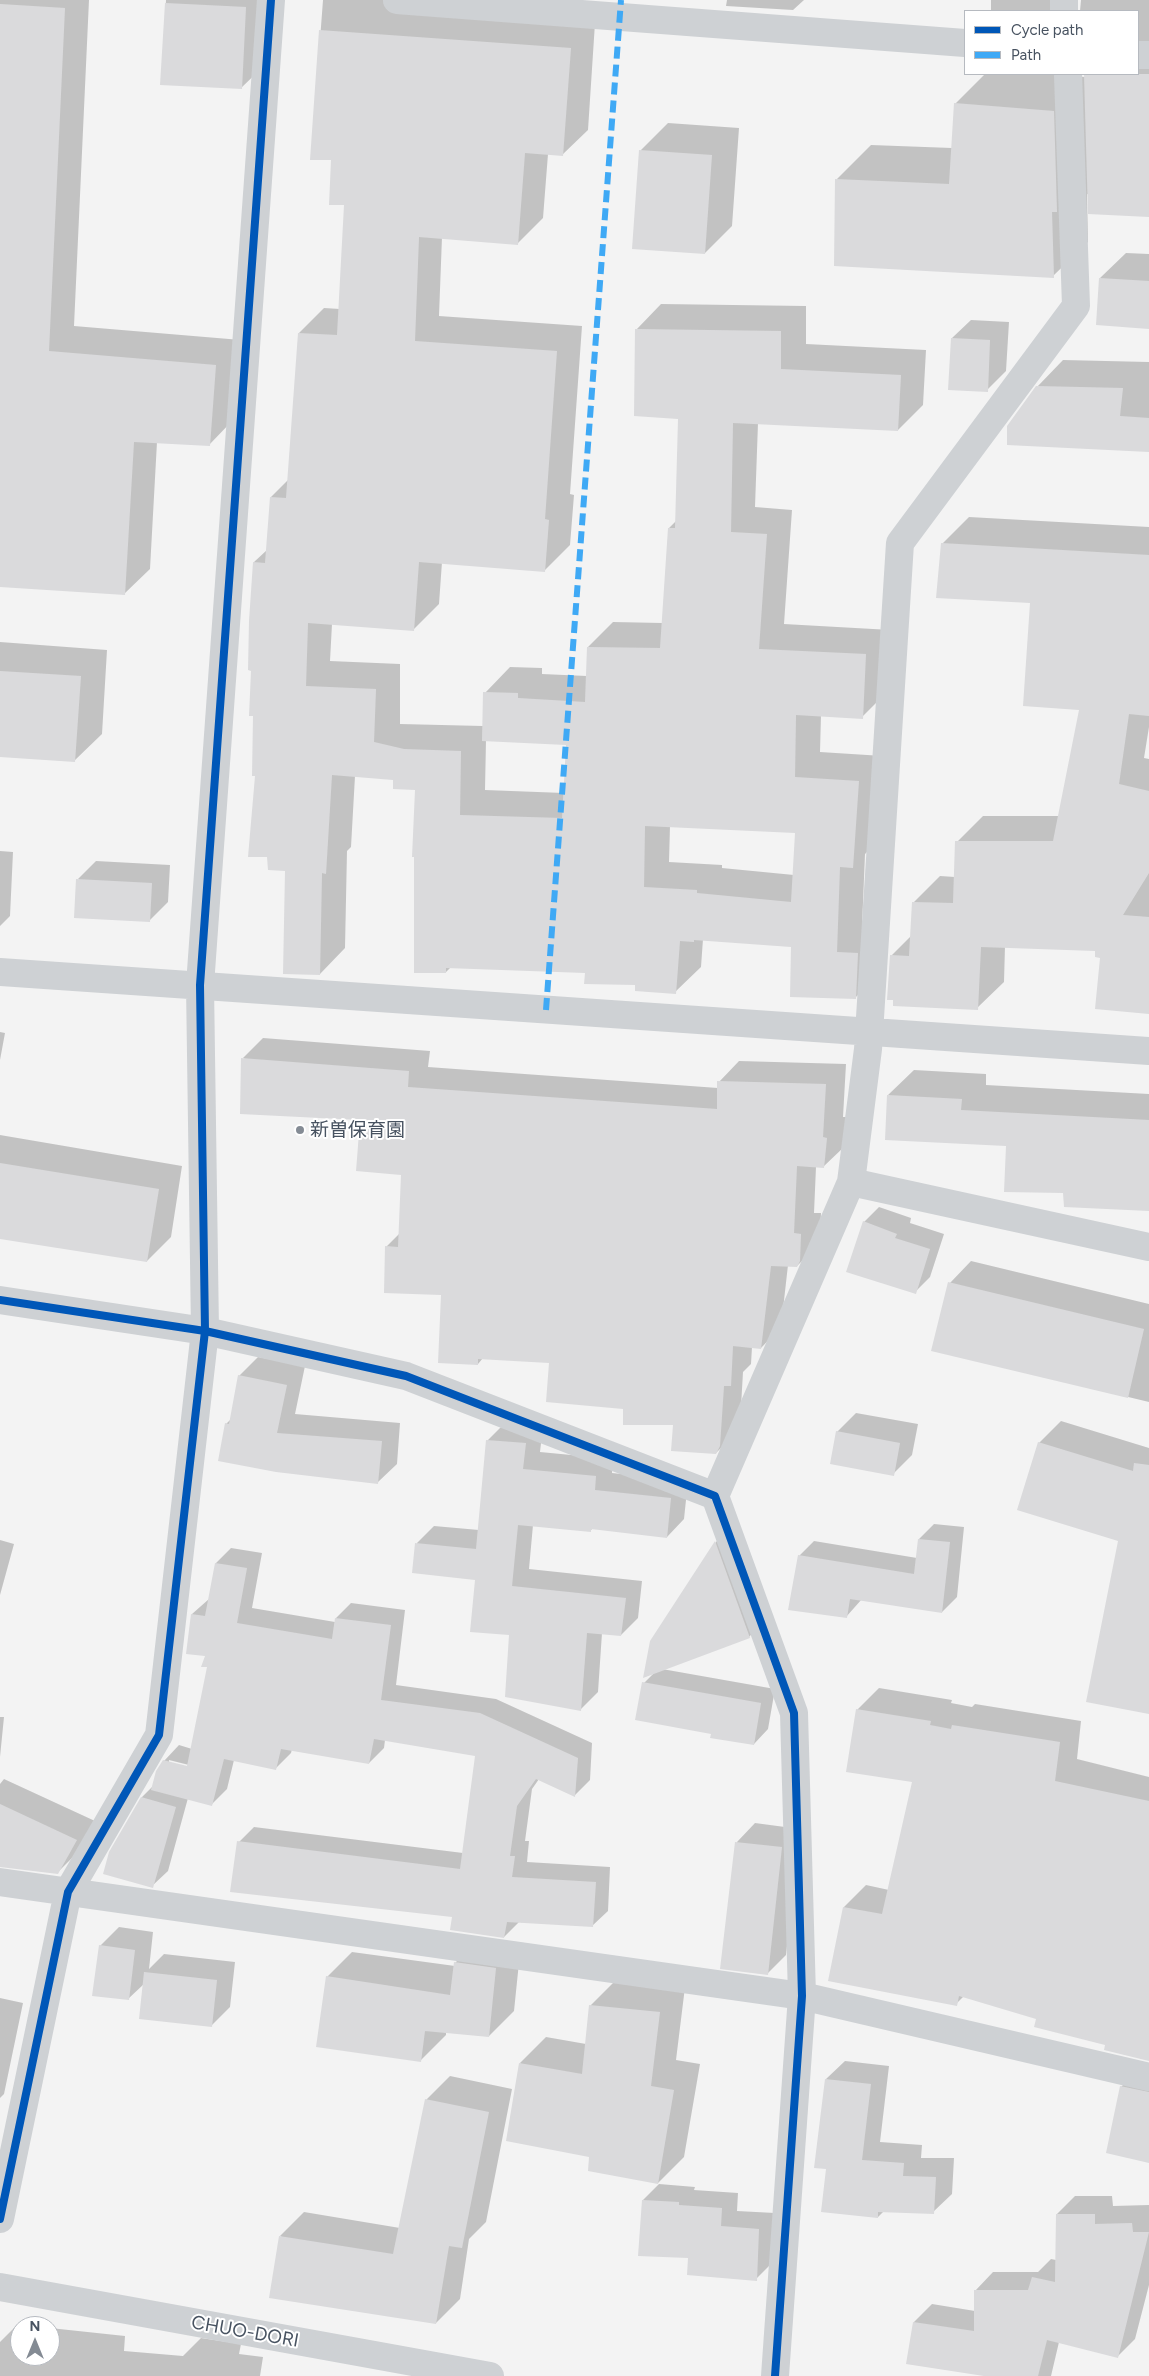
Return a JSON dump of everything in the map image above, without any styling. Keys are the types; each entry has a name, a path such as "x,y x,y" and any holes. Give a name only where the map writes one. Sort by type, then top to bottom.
{"street":[{"path":"0,2219 68,1892 159,1735 205,1331 200,986 271,0"},
{"path":"397,0 964,43"},
{"path":"775,2376 802,1996 794,1713 715,1496 851,1182 868,1032 900,543 1076,306 1068,75"},
{"path":"0,972 1149,1051"},
{"path":"851,1182 1149,1248"},
{"path":"0,1300 205,1331 406,1376 715,1496"},
{"path":"0,1882 802,1996 1149,2077"},
{"name":"CHUO-DORI","path":"0,2287 490,2376"}],"building":[{"path":"165,3 246,7 242,89 160,85"},
{"path":"0,4 65,8 49,351 216,365 210,446 134,442 125,595 0,587"},
{"path":"319,30 571,48 563,156 525,153 518,245 419,237 415,341 557,351 545,519 549,520 545,572 419,562 414,631 308,623 306,686 376,689 374,742 404,749 461,751 460,815 562,818 566,745 482,741 483,692 518,693 518,698 585,702 587,647 660,648 668,528 675,528 678,419 634,416 635,329 781,331 781,369 901,375 898,431 733,423 731,532 767,534 759,649 866,654 863,719 796,715 795,777 859,781 853,868 840,867 837,952 858,953 856,999 790,997 791,947 694,940 694,942 680,941 676,994 635,991 635,985 584,984 585,973 446,968 446,973 414,973 414,857 412,857 415,790 393,789 393,780 332,775 326,874 322,873 320,975 283,974 285,871 268,870 267,857 248,857 255,776 252,776 253,716 249,716 251,671 248,670 249,621 253,562 265,563 270,497 286,498 298,333 337,335 344,205 329,205 331,160 310,160","holes":["645,826 795,833 791,902 697,893 697,890 644,887"]},
{"path":"1149,74 1149,217 1088,214 1084,75"},
{"path":"954,103 1054,111 1057,212 1052,212 1054,278 834,266 835,179 949,184"},
{"path":"639,150 712,155 705,254 632,249"},
{"path":"1099,278 1149,281 1149,329 1096,325"},
{"path":"951,338 990,340 988,392 948,390"},
{"path":"1036,386 1123,388 1120,416 1149,418 1149,452 1007,445 1007,426"},
{"path":"941,543 1149,555 1149,716 1129,714 1119,784 1149,791 1149,873 1123,915 1149,917 1149,1014 1095,1009 1100,958 1095,957 1095,951 981,947 978,1010 893,1006 893,1000 887,1000 890,955 909,956 912,902 953,903 955,841 1053,841 1079,710 1023,706 1030,603 936,598"},
{"path":"0,671 81,676 75,762 0,757"},
{"path":"76,879 152,883 150,922 74,918"},
{"path":"241,1058 409,1071 408,1087 717,1109 717,1081 826,1084 823,1137 827,1138 824,1168 797,1166 794,1233 801,1234 800,1261 797,1267 771,1266 761,1349 733,1346 731,1386 724,1386 720,1446 716,1454 671,1451 673,1425 623,1425 623,1409 546,1402 549,1363 478,1359 478,1365 438,1363 441,1295 384,1293 385,1246 398,1247 401,1175 356,1171 360,1120 240,1114"},
{"path":"887,1095 962,1099 961,1110 1149,1120 1149,1211 1064,1207 1063,1193 1004,1192 1006,1146 885,1140"},
{"path":"0,1163 159,1189 147,1262 0,1239"},
{"path":"863,1221 897,1234 895,1238 930,1249 916,1294 846,1272"},
{"path":"948,1282 1144,1329 1128,1398 931,1351"},
{"path":"238,1375 287,1385 277,1433 382,1441 378,1484 276,1472 218,1461 225,1423 229,1424"},
{"path":"836,1431 900,1443 894,1476 830,1464"},
{"path":"486,1440 526,1443 523,1469 596,1476 595,1490 671,1498 667,1538 591,1529 591,1532 518,1525 512,1586 626,1598 621,1636 587,1633 581,1711 505,1697 509,1635 470,1632 475,1580 412,1573 415,1543 476,1549"},
{"path":"1038,1442 1133,1471 1134,1463 1149,1465 1149,1714 1086,1702 1118,1541 1017,1510"},
{"path":"918,1539 950,1542 942,1613 850,1599 847,1618 788,1610 798,1555 914,1574"},
{"path":"715,1541 750,1638 643,1678 650,1641"},
{"path":"215,1563 247,1568 237,1623 332,1639 335,1618 391,1625 381,1700 480,1713 578,1758 575,1797 536,1779 517,1806 510,1856 515,1856 512,1877 596,1882 593,1927 507,1922 504,1938 450,1930 452,1917 230,1892 237,1841 460,1869 475,1756 374,1739 369,1764 281,1749 276,1770 224,1759 212,1806 151,1790 156,1771 163,1760 187,1766 207,1667 201,1667 205,1656 186,1654 191,1614 205,1616"},
{"path":"642,1682 761,1703 754,1745 710,1738 711,1734 635,1720"},
{"path":"856,1709 931,1721 930,1725 951,1729 952,1725 1060,1742 1055,1781 1149,1801 1149,2061 1104,2050 1105,2045 1034,2027 1036,2019 959,1996 957,2006 828,1981 843,1907 882,1914 912,1782 846,1772"},
{"path":"141,1797 176,1807 153,1888 103,1874 109,1852"},
{"path":"0,1804 77,1840 58,1874 0,1867"},
{"path":"735,1842 782,1847 768,1975 720,1969"},
{"path":"99,1945 135,1950 129,2000 92,1996"},
{"path":"454,1962 496,1968 489,2037 425,2031 421,2062 316,2047 326,1976 450,1995"},
{"path":"144,1972 217,1980 212,2027 139,2019"},
{"path":"589,2005 660,2012 651,2086 674,2090 658,2184 588,2171 589,2157 506,2141 519,2063 582,2074"},
{"path":"825,2079 871,2084 862,2160 904,2163 903,2176 936,2177 934,2214 878,2212 878,2218 821,2212 826,2169 814,2168"},
{"path":"1120,2086 1149,2092 1149,2163 1106,2153"},
{"path":"425,2099 489,2112 462,2248 449,2246 436,2324 269,2298 279,2236 393,2254"},
{"path":"642,2200 679,2202 679,2205 722,2208 721,2226 759,2229 757,2281 687,2275 688,2258 638,2256"},
{"path":"1056,2214 1095,2214 1095,2224 1132,2223 1133,2232 1149,2232 1118,2358 1047,2340 1038,2376 984,2376 906,2364 913,2322 974,2331 974,2290 1028,2290 1032,2277 1055,2282"}],"marked path":[{"path":"546,1010 621,0"}],"cycle path":[{"path":"0,2219 68,1892 159,1735 205,1331 200,985 271,0"},
{"path":"0,1300 205,1331 406,1376 715,1496 794,1713 802,1996 775,2376"}],"place":[{"name":"新曽保育園","path":"300,1130"}]}
